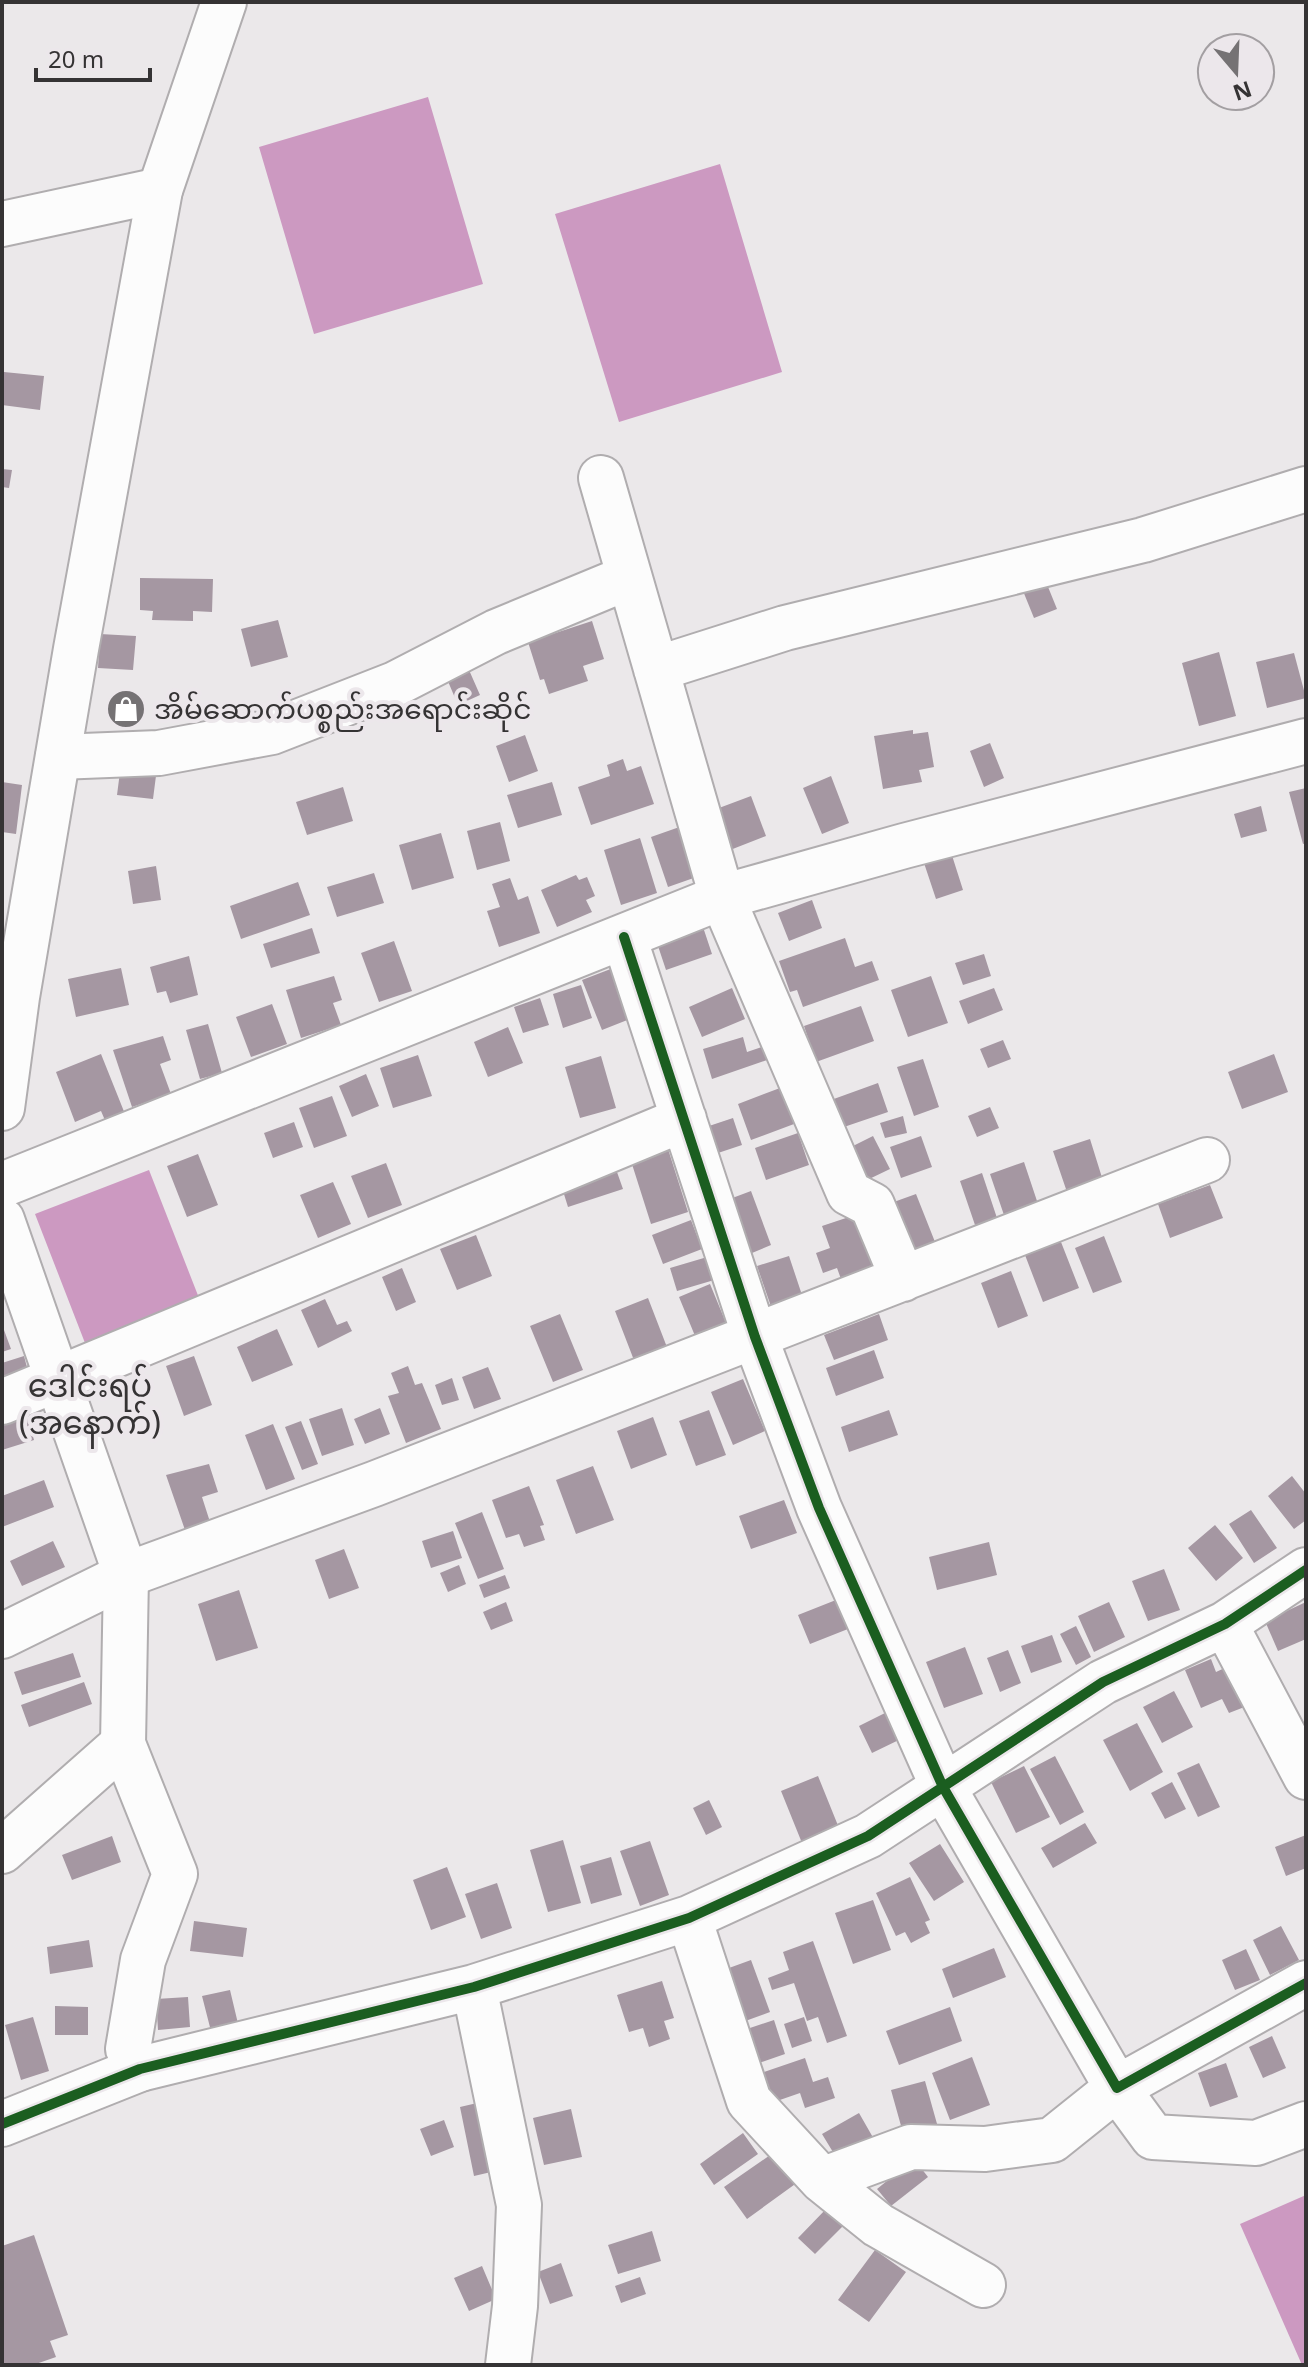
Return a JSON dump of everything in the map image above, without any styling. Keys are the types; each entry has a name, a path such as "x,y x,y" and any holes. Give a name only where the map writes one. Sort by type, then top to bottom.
{"street":[{"path":"2,1108 9,998 58,757 160,190 224,2"},
{"path":"2,224 160,190"},
{"path":"601,478 722,897 849,1193 872,1205 903,1279"},
{"path":"656,669 785,628 1143,540 1306,489"},
{"path":"58,757 159,753 272,732 395,684 496,632 629,577"},
{"path":"2,1185 722,897 1306,741"},
{"path":"624,937 755,1337 819,1508 943,1787 1117,2088 1153,2137 1256,2143 1306,2124"},
{"path":"2,1402 684,1119"},
{"path":"2,1636 126,1575 374,1484 1207,1160"},
{"path":"2,1220 126,1575 123,1744 175,1874 143,1960 128,2049 140,2069"},
{"path":"2,2124 140,2069 474,1987 689,1918 868,1836 1103,1682 1225,1624 1306,1570"},
{"path":"1225,1624 1306,1777"},
{"path":"2,1851 123,1744"},
{"path":"689,1918 749,2101 822,2180 878,2225 983,2285"},
{"path":"822,2180 911,2147 985,2149 1052,2140 1117,2088 1306,1983"},
{"path":"474,1987 519,2205 515,2306 508,2365"}],"shaded area":[{"path":"428,97 483,284 314,334 259,147"},
{"path":"720,164 782,372 619,422 555,214"},
{"path":"149,1170 199,1298 85,1343 35,1214"},
{"path":"1306,2195 1306,2365 1302,2365 1240,2224"}],"building":[{"path":"4,372 44,376 40,410 2,405"},
{"path":"2,469 12,470 9,488 2,487"},
{"path":"1044,577 1057,609 1034,618 1021,586"},
{"path":"140,578 213,579 212,612 193,611 193,621 152,620 153,611 140,610"},
{"path":"278,620 288,657 251,667 241,629"},
{"path":"592,621 604,659 583,666 588,681 549,694 544,679 540,680 528,642"},
{"path":"100,634 136,636 133,670 98,668"},
{"path":"1219,652 1236,716 1199,726 1182,663"},
{"path":"1294,653 1306,698 1267,708 1256,662"},
{"path":"469,670 480,695 458,705 447,679"},
{"path":"913,730 913,734 928,732 934,767 919,770 922,782 883,789 874,736"},
{"path":"525,735 538,771 509,782 496,746"},
{"path":"990,743 1004,778 984,787 970,751"},
{"path":"623,759 627,771 641,766 654,804 591,825 578,787 610,776 607,765"},
{"path":"121,764 157,768 153,799 117,795"},
{"path":"831,776 849,823 822,834 803,788"},
{"path":"2,782 22,785 16,834 2,832"},
{"path":"552,782 562,815 518,828 507,795"},
{"path":"343,787 353,821 307,835 296,802"},
{"path":"1306,788 1306,843 1303,844 1289,792"},
{"path":"751,796 766,836 725,852 711,811"},
{"path":"1261,806 1267,831 1241,838 1234,814"},
{"path":"500,822 510,861 477,870 467,831"},
{"path":"688,824 705,874 668,887 651,837"},
{"path":"441,833 454,878 412,890 399,845"},
{"path":"640,838 657,893 621,905 604,850"},
{"path":"949,846 963,890 936,899 921,854"},
{"path":"156,866 161,900 133,904 128,871"},
{"path":"374,873 384,903 337,917 327,887"},
{"path":"576,875 579,880 587,877 595,896 586,900 592,912 557,927 541,890"},
{"path":"510,878 518,900 528,896 540,933 499,947 487,911 500,907 492,884"},
{"path":"298,882 310,915 241,939 230,906"},
{"path":"812,900 822,928 789,941 778,913"},
{"path":"703,927 712,954 666,970 657,943"},
{"path":"312,928 320,953 271,968 263,944"},
{"path":"845,938 855,967 872,961 879,980 803,1007 797,990 790,992 779,961"},
{"path":"394,941 412,991 379,1002 361,953"},
{"path":"984,954 991,976 963,985 955,963"},
{"path":"189,956 198,995 170,1003 166,991 157,993 150,967"},
{"path":"621,965 640,1015 602,1030 582,980"},
{"path":"121,968 129,1005 76,1017 68,979"},
{"path":"334,976 342,1000 333,1003 341,1025 301,1038 286,990"},
{"path":"931,976 948,1023 908,1037 891,990"},
{"path":"581,985 592,1018 563,1028 553,994"},
{"path":"732,988 745,1019 702,1037 689,1007"},
{"path":"994,988 1003,1010 968,1024 959,1001"},
{"path":"540,998 549,1025 523,1033 514,1007"},
{"path":"272,1004 287,1044 251,1057 236,1017"},
{"path":"861,1006 874,1041 816,1062 804,1026"},
{"path":"208,1024 222,1073 200,1079 186,1030"},
{"path":"508,1027 523,1063 488,1077 474,1042"},
{"path":"163,1036 171,1060 160,1064 171,1094 132,1107 113,1050"},
{"path":"743,1037 747,1052 765,1046 770,1059 712,1079 703,1049"},
{"path":"1003,1040 1011,1059 988,1068 980,1049"},
{"path":"101,1054 129,1124 110,1132 101,1111 75,1122 56,1072"},
{"path":"1274,1054 1288,1092 1242,1109 1228,1072"},
{"path":"418,1055 432,1096 393,1108 380,1068"},
{"path":"601,1056 616,1108 580,1118 565,1067"},
{"path":"923,1059 939,1107 914,1116 897,1067"},
{"path":"366,1074 379,1106 352,1117 339,1086"},
{"path":"878,1083 888,1112 841,1128 831,1100"},
{"path":"780,1088 794,1124 751,1140 738,1104"},
{"path":"332,1096 347,1136 314,1148 299,1108"},
{"path":"990,1107 999,1128 977,1137 968,1116"},
{"path":"903,1116 907,1133 885,1138 880,1123"},
{"path":"733,1118 742,1145 700,1159 691,1132"},
{"path":"294,1122 303,1147 273,1158 264,1133"},
{"path":"798,1133 809,1165 766,1180 755,1148"},
{"path":"873,1136 890,1169 865,1181 849,1148"},
{"path":"921,1136 932,1167 901,1178 890,1147"},
{"path":"1090,1139 1104,1184 1068,1195 1053,1151"},
{"path":"668,1149 688,1212 651,1224 631,1161"},
{"path":"198,1154 218,1205 187,1217 167,1166"},
{"path":"612,1158 623,1189 568,1207 558,1175"},
{"path":"1024,1162 1039,1207 1005,1218 990,1174"},
{"path":"386,1163 402,1205 368,1218 351,1176"},
{"path":"982,1173 997,1218 975,1225 960,1181"},
{"path":"333,1182 351,1224 318,1238 300,1195"},
{"path":"1210,1185 1223,1218 1170,1238 1158,1204"},
{"path":"751,1191 771,1245 740,1258 719,1203"},
{"path":"916,1194 937,1247 911,1256 891,1203"},
{"path":"855,1215 875,1268 841,1279 837,1268 823,1273 816,1253 830,1248 822,1226"},
{"path":"691,1220 702,1249 663,1264 652,1235"},
{"path":"476,1235 492,1276 457,1290 440,1249"},
{"path":"1104,1236 1122,1282 1093,1293 1075,1248"},
{"path":"1061,1242 1079,1288 1043,1302 1025,1255"},
{"path":"714,1255 721,1278 677,1291 670,1268"},
{"path":"789,1256 806,1307 775,1318 757,1266"},
{"path":"402,1268 416,1302 396,1311 382,1277"},
{"path":"1011,1271 1028,1316 998,1328 981,1283"},
{"path":"710,1284 731,1335 700,1348 679,1297"},
{"path":"648,1298 670,1355 637,1368 615,1311"},
{"path":"325,1299 337,1325 347,1321 352,1331 318,1348 301,1310"},
{"path":"560,1314 583,1370 553,1382 530,1326"},
{"path":"879,1314 888,1340 834,1360 824,1335"},
{"path":"277,1329 293,1365 252,1382 237,1347"},
{"path":"2,1331 11,1349 2,1352"},
{"path":"874,1350 884,1378 836,1396 826,1368"},
{"path":"24,1356 29,1375 5,1383 2,1363"},
{"path":"194,1356 212,1405 184,1416 166,1366"},
{"path":"408,1366 415,1385 422,1383 441,1429 406,1443 388,1396 399,1393 391,1373"},
{"path":"488,1367 501,1399 474,1409 462,1377"},
{"path":"452,1378 459,1400 442,1405 435,1385"},
{"path":"743,1379 765,1431 733,1445 711,1392"},
{"path":"25,1407 34,1440 2,1450 2,1414"},
{"path":"342,1408 354,1445 322,1456 309,1419"},
{"path":"380,1408 390,1434 365,1444 354,1419"},
{"path":"709,1410 726,1455 696,1466 679,1421"},
{"path":"889,1410 898,1435 849,1452 841,1427"},
{"path":"653,1417 667,1455 631,1469 617,1431"},
{"path":"301,1421 318,1464 302,1470 285,1427"},
{"path":"273,1424 295,1479 266,1490 245,1435"},
{"path":"209,1464 218,1492 202,1497 210,1522 185,1530 166,1475"},
{"path":"593,1466 614,1520 576,1534 556,1480"},
{"path":"1292,1476 1306,1494 1306,1520 1294,1529 1268,1496"},
{"path":"44,1480 54,1507 2,1527 2,1496"},
{"path":"529,1486 544,1525 540,1526 545,1540 524,1547 519,1534 506,1538 492,1500"},
{"path":"784,1500 797,1533 751,1549 739,1516"},
{"path":"1251,1510 1277,1548 1254,1563 1229,1524"},
{"path":"482,1512 504,1569 478,1579 455,1523"},
{"path":"1215,1525 1243,1558 1216,1581 1188,1548"},
{"path":"453,1531 462,1558 431,1568 422,1541"},
{"path":"53,1541 65,1567 22,1586 10,1561"},
{"path":"989,1542 997,1575 937,1590 929,1557"},
{"path":"344,1549 359,1588 329,1599 315,1560"},
{"path":"459,1565 466,1584 448,1592 440,1573"},
{"path":"1164,1569 1180,1610 1148,1621 1132,1581"},
{"path":"505,1575 510,1588 484,1598 479,1585"},
{"path":"239,1590 258,1648 216,1661 198,1604"},
{"path":"841,1598 853,1627 810,1644 798,1615"},
{"path":"506,1602 513,1621 491,1630 483,1612"},
{"path":"1109,1602 1125,1637 1094,1652 1078,1616"},
{"path":"1306,1602 1306,1639 1278,1651 1265,1621"},
{"path":"1076,1626 1091,1657 1076,1665 1060,1634"},
{"path":"1052,1635 1062,1662 1031,1673 1021,1646"},
{"path":"965,1647 983,1694 944,1708 926,1662"},
{"path":"1008,1650 1021,1683 1000,1692 987,1658"},
{"path":"73,1653 81,1677 22,1695 14,1672"},
{"path":"1211,1659 1216,1672 1229,1666 1247,1706 1229,1713 1222,1699 1201,1708 1185,1670"},
{"path":"84,1682 92,1704 29,1727 21,1705"},
{"path":"1174,1691 1193,1727 1162,1743 1143,1707"},
{"path":"891,1710 905,1737 872,1753 859,1726"},
{"path":"1137,1723 1163,1772 1130,1791 1103,1740"},
{"path":"1055,1756 1084,1812 1060,1825 1030,1769"},
{"path":"1199,1763 1220,1807 1198,1817 1177,1773"},
{"path":"1024,1766 1050,1817 1016,1833 991,1782"},
{"path":"818,1776 839,1828 802,1843 781,1791"},
{"path":"1172,1782 1186,1809 1165,1819 1151,1793"},
{"path":"709,1800 722,1827 706,1835 693,1808"},
{"path":"1085,1823 1097,1843 1053,1868 1041,1848"},
{"path":"1306,1835 1306,1868 1286,1876 1275,1847"},
{"path":"112,1836 121,1862 72,1880 62,1855"},
{"path":"563,1840 581,1903 548,1912 530,1850"},
{"path":"650,1841 669,1895 640,1906 620,1851"},
{"path":"940,1844 964,1882 934,1901 909,1863"},
{"path":"611,1857 622,1895 591,1904 580,1866"},
{"path":"447,1867 466,1917 431,1930 413,1880"},
{"path":"910,1877 930,1920 925,1922 930,1933 911,1943 905,1932 896,1936 876,1893"},
{"path":"497,1883 512,1928 481,1939 465,1894"},
{"path":"873,1900 891,1950 853,1964 835,1913"},
{"path":"194,1921 247,1928 243,1957 190,1951"},
{"path":"1281,1926 1299,1960 1270,1975 1253,1940"},
{"path":"89,1940 93,1967 50,1974 47,1947"},
{"path":"813,1941 847,2036 827,2043 818,2017 807,2021 794,1983 772,1990 768,1978 789,1970 783,1952"},
{"path":"994,1948 1006,1977 953,1998 942,1969"},
{"path":"1246,1949 1260,1980 1235,1990 1222,1960"},
{"path":"751,1960 770,2012 737,2024 718,1972"},
{"path":"662,1981 674,2018 664,2021 670,2039 649,2047 643,2028 629,2032 617,1995"},
{"path":"230,1990 240,2032 213,2039 202,1996"},
{"path":"188,1997 190,2027 158,2030 156,1999"},
{"path":"55,2006 88,2007 88,2035 55,2035"},
{"path":"950,2007 962,2041 899,2065 886,2031"},
{"path":"33,2017 49,2071 21,2080 5,2025"},
{"path":"804,2017 812,2041 792,2048 784,2024"},
{"path":"774,2020 785,2054 753,2065 741,2031"},
{"path":"1272,2036 1286,2068 1263,2078 1249,2047"},
{"path":"972,2057 990,2105 950,2120 932,2073"},
{"path":"805,2058 813,2082 828,2077 835,2098 805,2108 800,2093 774,2102 764,2072"},
{"path":"1226,2063 1238,2097 1210,2107 1198,2073"},
{"path":"925,2081 939,2131 905,2140 891,2090"},
{"path":"490,2100 504,2169 474,2176 460,2107"},
{"path":"571,2109 582,2157 544,2165 533,2118"},
{"path":"859,2113 875,2141 839,2162 822,2134"},
{"path":"444,2120 454,2147 431,2156 420,2129"},
{"path":"743,2133 758,2154 714,2185 700,2164"},
{"path":"776,2151 798,2182 747,2219 724,2187"},
{"path":"914,2159 928,2177 891,2206 877,2189"},
{"path":"827,2208 844,2225 815,2254 798,2238"},
{"path":"652,2231 661,2261 618,2274 608,2245"},
{"path":"34,2235 68,2335 50,2341 56,2357 33,2365 2,2365 2,2246"},
{"path":"875,2250 906,2272 869,2322 838,2300"},
{"path":"561,2263 573,2296 550,2304 538,2272"},
{"path":"482,2266 496,2299 469,2311 454,2278"},
{"path":"640,2277 646,2294 621,2303 615,2286"}],"cycle path":[{"path":"624,937 755,1337 819,1508 943,1787 1117,2088 1306,1983"},
{"path":"2,2124 140,2069 474,1987 689,1918 868,1836 1103,1682 1225,1624 1306,1570"}],"place":[{"name":"အိမ်ဆောက်ပစ္စည်းအရောင်းဆိုင်","path":"126,709"}],"district":[{"name":"ဒေါင်းရပ် (အနောက်)","path":"90,1404"}]}
